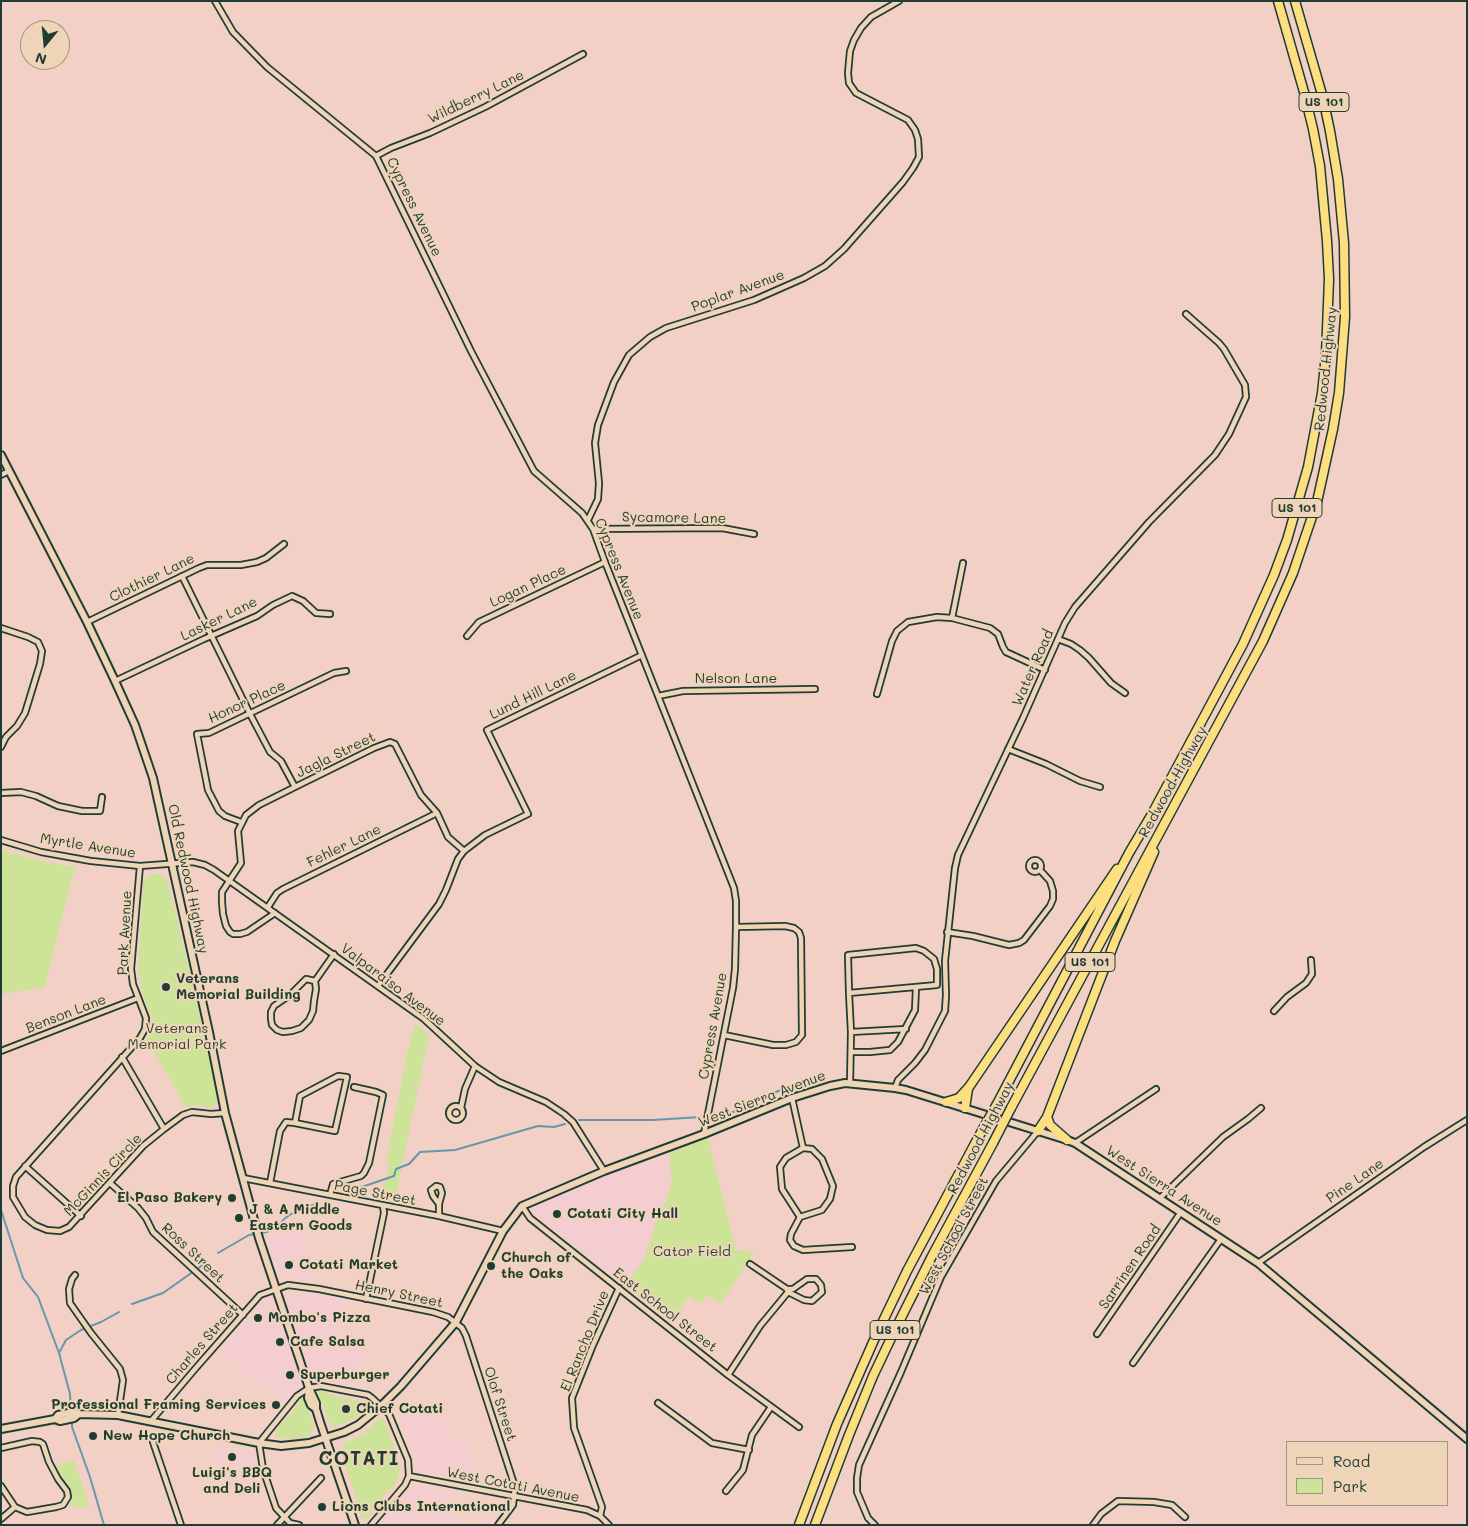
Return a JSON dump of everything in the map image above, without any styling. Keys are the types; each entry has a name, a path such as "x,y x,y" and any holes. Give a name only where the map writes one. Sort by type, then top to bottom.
{"highway":[{"name":"Redwood Highway","path":"799,1525 837,1424 907,1271 1129,853 1225,678 1260,610 1287,540 1308,467 1316,431 1326,355 1329,279 1320,166 1304,92 1278,1"},
{"name":"Redwood Highway","path":"815,1525 849,1435 889,1342 928,1263 1263,641 1293,573 1316,502 1333,429 1339,393 1343,354 1346,280 1341,206 1330,131 1323,98 1295,1"},
{"path":"1341,162 1341,206"},
{"path":"1038,1132 1047,1117 1115,941 1169,815"},
{"path":"946,1102 959,1098 969,1087 1129,853"},
{"path":"965,1108 969,1087"},
{"path":"1047,1117 1050,1125 1071,1142"}],"main road":[{"name":"Old Redwood Highway","path":"1,455 87,622 115,681 135,725 153,778 209,1032 224,1113 256,1229 309,1388 308,1398 311,1405 316,1409 355,1525"},
{"name":"West Sierra Avenue","path":"522,1206 604,1171 704,1134 792,1098 830,1086 850,1084 895,1088 946,1102 1071,1142 1258,1263 1467,1440"},
{"path":"1,1428 55,1419 60,1421 67,1416 74,1418 79,1414 118,1415 282,1446 310,1443 344,1432 358,1425 381,1406 401,1386 456,1322 504,1231 522,1206"}],"street":[{"name":"Cypress Avenue","path":"215,1 233,32 266,67 376,156 471,351 534,472 574,505 588,520 593,529 734,888 736,927 733,988 704,1134"},
{"name":"Poplar Avenue","path":"588,520 598,499 599,483 595,443 598,425 614,382 630,356 650,337 666,328 754,300 804,278 824,266 844,249 913,168 919,157 918,139 915,130 908,120 856,93 849,83 848,73 850,51 861,28 871,17 899,1"},
{"name":"Wildberry Lane","path":"376,156 484,107 583,54"},
{"name":"Water Road","path":"895,1088 898,1080 925,1050 945,1011 947,932 954,868 958,855 1068,618 1075,607 1149,522 1215,455 1229,434 1246,397 1245,385 1224,349 1186,314"},
{"path":"1,475 9,471"},
{"name":"Sycamore Lane","path":"593,529 722,528 754,534"},
{"name":"Clothier Lane","path":"87,622 207,565 241,565 257,562 266,558 284,544"},
{"name":"Logan Place","path":"467,636 479,622 605,562"},
{"path":"952,618 963,563"},
{"name":"Jagla Street","path":"182,576 270,752 281,761 295,787"},
{"name":"Lasker Lane","path":"115,681 257,616 280,601 292,596 304,601 316,613 330,614"},
{"path":"878,694 892,641 897,631 905,624 913,621 937,617 952,618 990,628 998,634 1006,652 1045,670"},
{"path":"1,628 38,642 42,651 40,664 25,713 17,726 6,737 1,747"},
{"path":"1058,639 1080,650 1111,684 1125,693"},
{"name":"Lund Hill Lane","path":"378,986 439,904 458,859 464,851 485,835 528,814 487,730 642,655"},
{"name":"Honor Place","path":"241,822 219,811 208,790 197,734 209,733 334,673 346,671"},
{"name":"Nelson Lane","path":"658,696 683,691 815,690"},
{"name":"Jagla Street","path":"241,822 259,804 390,742 396,744 421,795 437,813 448,837 464,851"},
{"path":"1008,749 1046,764 1080,781 1100,787"},
{"path":"1,793 21,792 36,796 58,806 82,811 100,811 102,797"},
{"name":"Fehler Lane","path":"268,907 277,893 283,889 437,813"},
{"path":"241,822 238,831 240,862 235,874 222,892 225,920 230,932 240,934 247,932 275,912"},
{"name":"Myrtle Avenue","path":"1,840 65,857 140,866 172,863"},
{"name":"Valparaiso Avenue","path":"172,863 193,862 205,865 229,880 424,1019 475,1066 499,1082 546,1102 564,1114 573,1122 604,1171"},
{"name":"Park Avenue","path":"140,866 132,955 133,984 146,1018 145,1028"},
{"path":"947,932 1009,945 1024,940 1050,906 1052,899 1053,891 1050,881 1040,870"},
{"path":"724,1035 773,1045 786,1045 796,1042 802,1034 801,938 799,932 794,928 785,926 736,927"},
{"path":"849,993 937,985 937,969 934,959 924,951 916,948 848,955 849,993 851,1032 850,1084"},
{"path":"315,981 306,979 290,995 274,1006 271,1012 271,1019 272,1025 277,1030 283,1032 292,1031 301,1028 309,1020 313,1011 316,989 315,981 334,954"},
{"path":"1274,1011 1287,997 1306,983 1312,974 1311,960"},
{"path":"851,1052 890,1050 898,1042 915,1010 916,986"},
{"name":"Benson Lane","path":"1,1051 138,998"},
{"name":"McGinnis Circle","path":"145,1028 140,1038 16,1177 13,1186 13,1197 25,1217 35,1225 47,1230 60,1231 69,1227 143,1146 164,1129 184,1115 192,1112 224,1113"},
{"path":"851,1032 906,1029"},
{"path":"122,1057 164,1129"},
{"path":"461,1108 465,1089 475,1066"},
{"path":"270,1183 280,1131 286,1122 335,1131 347,1077 338,1076 300,1096 294,1123"},
{"path":"330,1195 334,1184 360,1176 369,1164 383,1095 354,1087"},
{"path":"1071,1142 1156,1089"},
{"path":"792,1098 803,1148"},
{"path":"1160,1198 1223,1137 1248,1120 1261,1108"},
{"name":"Pine Lane","path":"1258,1263 1424,1147 1467,1120"},
{"name":"West School Street","path":"875,1525 868,1518 857,1492 859,1465 941,1277 996,1181 1038,1132"},
{"path":"800,1218 782,1189 780,1167 786,1158 803,1148 812,1149 822,1159 833,1186 830,1199 822,1210 800,1218 791,1234 790,1240 794,1246 803,1250 852,1247"},
{"path":"25,1166 81,1216"},
{"name":"Page Street","path":"243,1178 439,1216 504,1231"},
{"name":"Ross Street","path":"110,1183 138,1208 153,1232 243,1314"},
{"path":"439,1204 439,1216"},
{"path":"366,1299 384,1206"},
{"name":"East School Street","path":"522,1206 530,1218 728,1375 798,1427"},
{"name":"Sarrinen Road","path":"1097,1334 1181,1212"},
{"path":"1133,1363 1221,1239"},
{"path":"728,1375 760,1326 787,1290 797,1288 808,1279 816,1279 821,1285 822,1292 812,1301 804,1300 787,1290 750,1264"},
{"path":"75,1275 69,1290 70,1303 120,1369 123,1380 118,1415"},
{"name":"Henry Street","path":"277,1289 289,1284 298,1285 433,1312 456,1322"},
{"name":"El Rancho Drive","path":"600,1516 602,1507 574,1428 572,1398 593,1345 619,1288"},
{"name":"Charles Street","path":"151,1421 260,1295 277,1289"},
{"name":"Olof Street","path":"456,1322 466,1336 515,1486 515,1497"},
{"path":"299,1525 290,1523 276,1508 263,1469 259,1443 296,1396 309,1388 321,1386 368,1395 381,1406 392,1418 408,1460 409,1476 405,1485 370,1525"},
{"path":"658,1403 712,1442 749,1450"},
{"path":"726,1490 744,1470 752,1435 771,1407"},
{"path":"1,1486 15,1507 28,1512 56,1508 63,1505 66,1501 67,1491 48,1462 43,1444 32,1441 2,1446"},
{"path":"153,1442 181,1525"},
{"name":"West Cotati Avenue","path":"409,1476 587,1510 600,1516 609,1525"},
{"path":"277,1525 321,1478"},
{"path":"498,1525 514,1505 515,1497"},
{"path":"1093,1525 1101,1514 1118,1501 1154,1502 1172,1505 1185,1517"},
{"path":"1,1519 15,1507"}],"shaded area":[{"path":"669,1154 672,1180 666,1201 658,1217 645,1258 625,1285 537,1214 535,1206 590,1180"},
{"path":"296,1229 305,1241 313,1282 280,1275 267,1240"},
{"path":"308,1291 346,1299 338,1341 365,1348 357,1388 323,1381 314,1383 284,1300"},
{"path":"267,1297 276,1301 304,1385 283,1404 220,1351"},
{"path":"440,1405 452,1441 465,1437 479,1482 420,1471 400,1418"},
{"path":"215,1446 250,1452 262,1478 228,1491"},
{"path":"418,1485 459,1494 455,1521 470,1525 378,1525 409,1489"}],"green space":[{"path":"1,850 42,861 75,867 45,987 1,994"},
{"name":"Veterans Memorial Park","path":"150,874 158,874 167,880 219,1101 219,1104 212,1108 195,1105 186,1107 147,1040 153,1020 142,993 138,965 144,880"},
{"path":"415,1023 429,1035 395,1200 379,1197 389,1171 389,1164 386,1163 407,1054"},
{"name":"Cator Field","path":"708,1136 736,1250 755,1251 721,1304 708,1295 700,1304 689,1296 671,1322 625,1285 645,1258 658,1217 666,1201 672,1180 669,1154"},
{"path":"322,1389 330,1395 363,1402 368,1408 357,1417 335,1427 329,1423 322,1402 316,1392"},
{"path":"300,1397 304,1398 314,1426 310,1436 291,1439 277,1438 275,1432 297,1406"},
{"path":"382,1418 386,1424 400,1465 400,1472 393,1489 388,1490 371,1512 370,1517 364,1519 341,1451 345,1443 363,1434 376,1421"},
{"path":"74,1460 89,1506 76,1508 69,1505 73,1499 71,1491 54,1466"}],"waterway":[{"path":"716,1116 733,1112 795,1084"},
{"path":"579,1120 653,1120 700,1117"},
{"path":"350,1191 394,1176 396,1169 409,1164 420,1152 455,1150 538,1126 554,1127 565,1124"},
{"path":"218,1253 249,1235 277,1228 291,1214 318,1203"},
{"path":"1,1210 23,1278 38,1297 59,1353 70,1394 71,1412"},
{"path":"132,1304 163,1293 204,1264"},
{"path":"59,1353 66,1340 81,1330 119,1312"},
{"path":"72,1422 104,1525"}],"place":[{"name":"Veterans Memorial Building","path":"166,987"},
{"name":"El Paso Bakery","path":"232,1198"},
{"name":"Cotati City Hall","path":"557,1214"},
{"name":"J & A Middle Eastern Goods","path":"239,1218"},
{"name":"Cotati Market","path":"289,1265"},
{"name":"Church of the Oaks","path":"491,1266"},
{"name":"Mombo's Pizza","path":"258,1318"},
{"name":"Cafe Salsa","path":"280,1342"},
{"name":"Superburger","path":"290,1375"},
{"name":"Professional Framing Services","path":"276,1405"},
{"name":"Chief Cotati","path":"346,1409"},
{"name":"New Hope Church","path":"93,1436"},
{"name":"Luigi's BBQ and Deli","path":"232,1457"},
{"name":"Lions Clubs International","path":"322,1507"}],"district":[{"name":"COTATI","path":"359,1459"}]}
